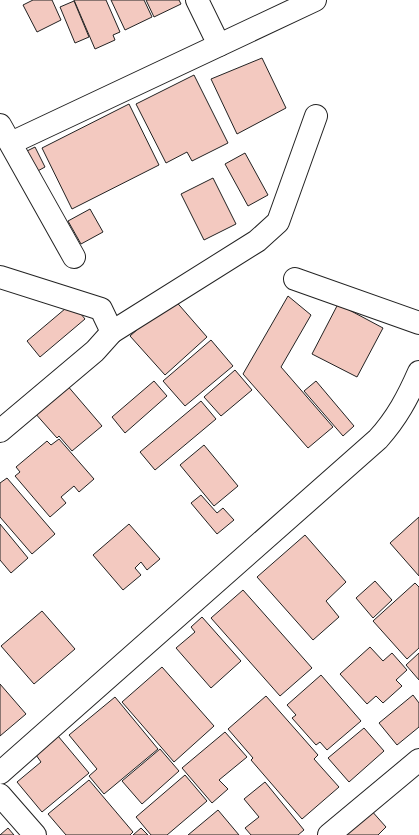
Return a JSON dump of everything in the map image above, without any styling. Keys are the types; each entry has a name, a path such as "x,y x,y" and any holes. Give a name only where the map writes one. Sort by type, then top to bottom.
{"street":[{"path":"197,0 219,45"},
{"path":"74,257 5,134 219,45 315,0"},
{"path":"0,431 95,350 112,332 257,240 278,222 316,116"},
{"path":"0,278 101,309 112,332"},
{"path":"295,280 419,323"},
{"path":"0,773 378,439 397,416 419,372"},
{"path":"329,835 419,760"},
{"path":"0,795 35,835"}],"building":[{"path":"33,0 52,0 61,20 37,32 23,5"},
{"path":"74,0 106,0 120,32 113,35 115,40 95,49"},
{"path":"111,0 144,0 152,17 125,30"},
{"path":"146,0 179,0 181,4 154,17"},
{"path":"74,1 89,37 75,43 60,7"},
{"path":"262,58 286,108 237,134 211,79"},
{"path":"194,75 228,143 192,161 187,152 166,163 136,104"},
{"path":"129,104 159,165 72,209 42,148"},
{"path":"35,147 45,167 34,173 23,153"},
{"path":"245,153 268,195 248,206 225,164"},
{"path":"213,178 236,224 204,240 181,194"},
{"path":"90,209 103,232 81,244 68,221"},
{"path":"288,296 311,315 281,367 333,427 308,448 243,374"},
{"path":"173,298 207,337 165,375 130,336"},
{"path":"72,303 85,319 40,357 27,341"},
{"path":"338,304 383,328 357,377 312,354"},
{"path":"211,340 233,366 185,406 163,381"},
{"path":"235,370 252,390 221,416 204,397"},
{"path":"154,381 167,396 125,433 112,417"},
{"path":"316,381 354,426 343,436 304,391"},
{"path":"66,384 102,426 72,451 59,436 57,438 34,412"},
{"path":"201,401 216,419 155,470 140,452"},
{"path":"59,439 94,479 79,492 74,486 61,497 66,503 50,517 15,476 20,472 16,467 47,441 51,445"},
{"path":"204,445 238,486 214,506 180,465"},
{"path":"7,478 55,534 32,554 0,517 0,483"},
{"path":"201,495 217,513 223,508 234,520 217,534 191,503"},
{"path":"419,517 419,576 390,543"},
{"path":"0,524 28,558 11,573 0,560"},
{"path":"129,524 160,559 147,570 141,562 135,568 141,575 123,590 93,555"},
{"path":"305,535 346,582 326,601 339,617 313,640 257,577"},
{"path":"375,581 392,600 373,618 356,598"},
{"path":"415,583 419,587 419,648 407,659 373,621"},
{"path":"243,590 312,668 280,696 211,618"},
{"path":"42,611 75,649 34,684 1,646"},
{"path":"202,617 241,661 211,688 176,648 195,632 191,627"},
{"path":"370,647 383,661 392,653 407,670 396,680 402,686 383,703 376,696 367,704 340,674"},
{"path":"419,653 419,680 406,665"},
{"path":"162,667 214,726 174,762 122,702"},
{"path":"321,675 361,721 327,750 320,742 316,745 292,718 296,715 287,705"},
{"path":"0,684 26,714 0,736"},
{"path":"413,695 419,703 419,727 397,745 379,723"},
{"path":"266,696 318,755 314,759 339,787 302,819 251,760 253,758 228,729"},
{"path":"115,697 158,749 104,794 89,776 97,769 69,735"},
{"path":"364,728 384,751 349,782 328,758"},
{"path":"225,732 247,757 219,780 228,789 212,803 182,768"},
{"path":"58,736 89,773 42,812 17,782 41,762 36,755"},
{"path":"160,749 179,771 142,804 122,781"},
{"path":"185,775 207,801 167,835 151,835 136,817"},
{"path":"89,780 133,832 130,835 66,835 48,814"},
{"path":"265,782 304,830 298,835 251,835 245,828 259,817 244,799"},
{"path":"370,809 386,827 378,835 341,835"},
{"path":"218,810 239,835 188,835"},
{"path":"8,828 14,835 0,835"},
{"path":"141,828 148,835 133,835"}]}
